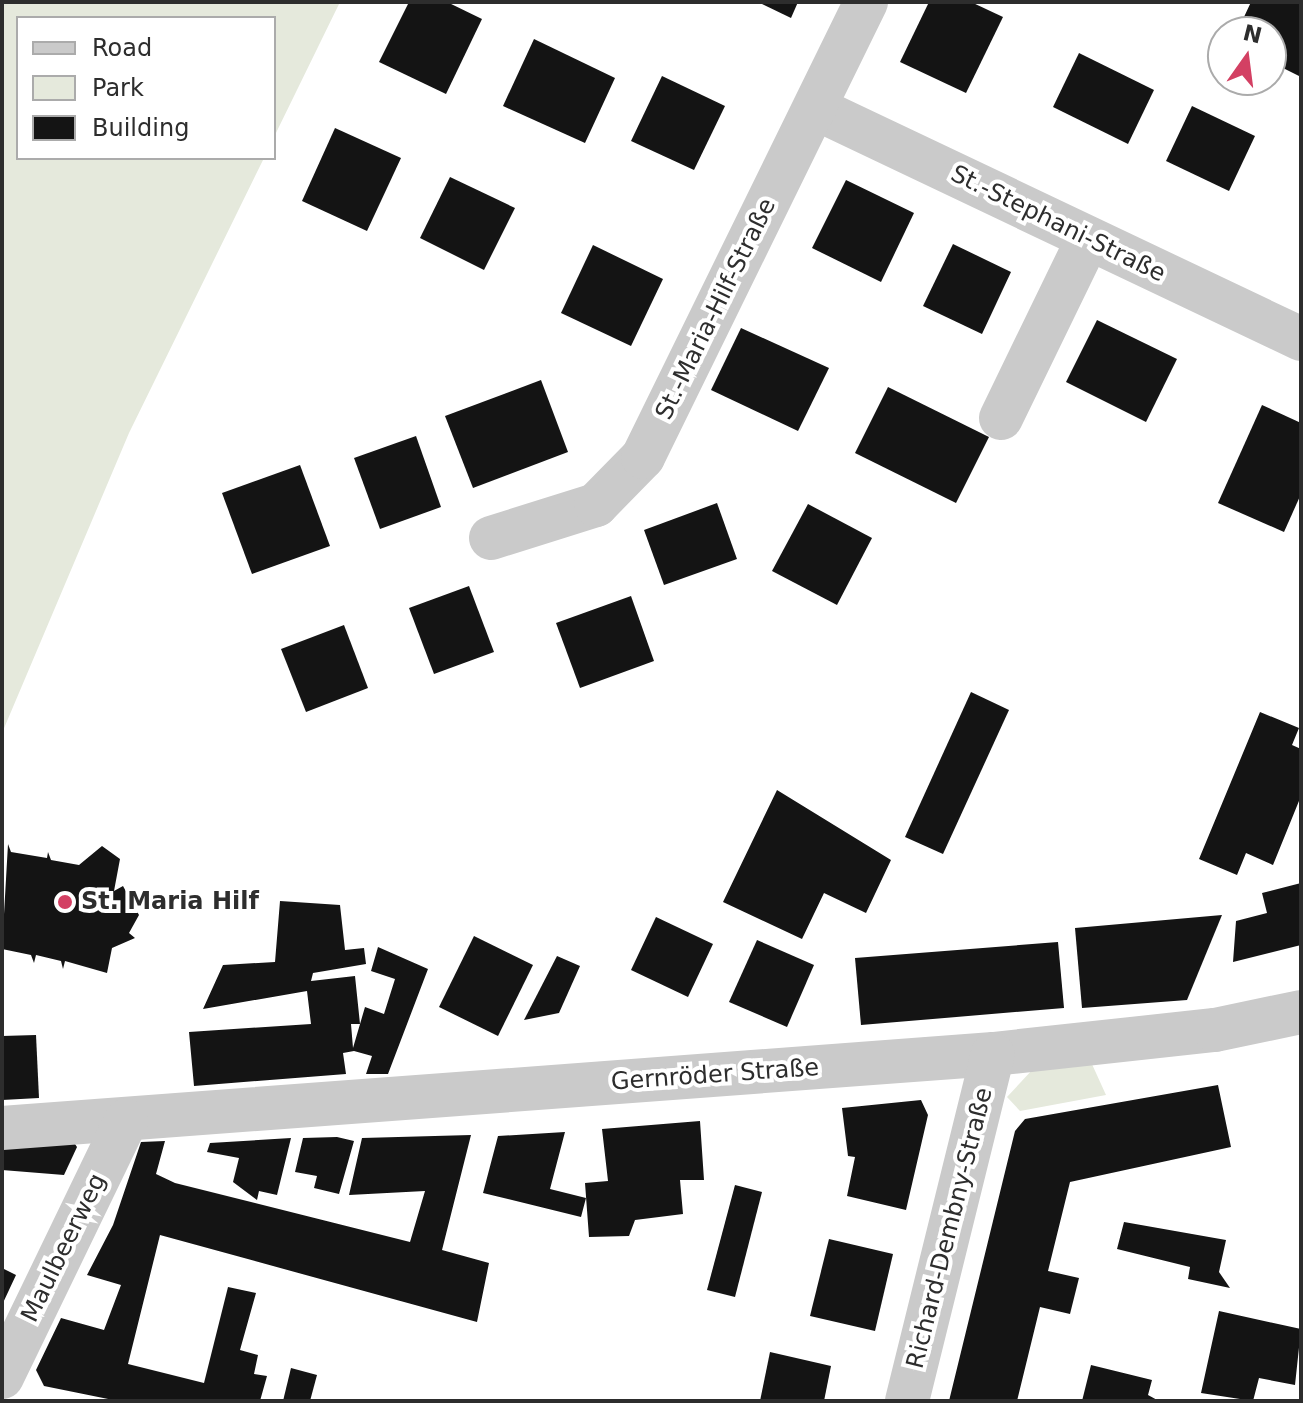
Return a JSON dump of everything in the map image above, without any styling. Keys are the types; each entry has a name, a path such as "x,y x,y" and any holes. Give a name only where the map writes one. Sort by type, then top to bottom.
{"street":[{"name":"St.-Maria-Hilf-Straße","path":"491,538 596,505 643,457 866,2"},
{"name":"St.-Stephani-Straße","path":"815,108 1301,339"},
{"path":"1001,418 1088,239"},
{"name":"Gernröder Straße","path":"2,1128 993,1054 1215,1030 1301,1012"},
{"name":"Richard-Dembny-Straße","path":"907,1401 993,1054"},
{"name":"Maulbeerweg","path":"2,1377 126,1120"},
{"path":"2,1398 11,1401"}],"green space":[{"path":"2,2 340,2 276,133 276,16 16,16 16,160 263,160 129,433 2,733"},
{"path":"1091,1062 1106,1095 1020,1111 1007,1097 1034,1068"}],"building":[{"path":"409,2 447,2 482,19 446,94 379,62"},
{"path":"758,2 798,2 791,18"},
{"path":"929,2 971,2 1003,17 966,93 900,62"},
{"path":"1251,2 1301,2 1301,77 1287,70 1287,16 1244,16"},
{"path":"534,39 615,78 585,143 503,106"},
{"path":"1079,53 1154,90 1128,144 1053,107"},
{"path":"662,76 725,106 694,170 631,141"},
{"path":"1192,106 1255,136 1229,191 1166,161"},
{"path":"335,128 401,158 367,231 302,201"},
{"path":"450,177 515,208 484,270 420,238"},
{"path":"846,180 914,213 881,282 812,248"},
{"path":"953,244 1011,272 982,334 923,306"},
{"path":"593,245 663,279 631,346 561,313"},
{"path":"1097,320 1177,359 1146,422 1066,382"},
{"path":"741,328 829,368 798,431 711,390"},
{"path":"541,380 568,452 473,488 445,416"},
{"path":"888,387 989,437 956,503 855,453"},
{"path":"1262,405 1301,423 1301,494 1284,532 1218,503"},
{"path":"416,436 441,507 380,529 354,458"},
{"path":"300,465 330,546 252,574 222,493"},
{"path":"717,503 737,559 664,585 644,530"},
{"path":"808,504 872,538 837,605 772,571"},
{"path":"469,586 494,652 434,674 409,608"},
{"path":"631,596 654,661 580,688 556,623"},
{"path":"344,625 368,688 306,712 281,649"},
{"path":"971,692 1009,710 943,854 905,837"},
{"path":"1260,712 1299,728 1292,745 1301,749 1301,796 1273,865 1246,853 1237,875 1199,859"},
{"path":"777,790 891,860 866,913 824,893 802,939 723,902"},
{"name":"St. Maria Hilf","path":"8,844 11,852 47,858 48,852 51,860 79,865 102,846 120,859 114,891 123,886 139,915 129,933 135,938 112,948 107,973 65,961 63,969 61,961 36,955 34,963 31,955 2,949"},
{"path":"1301,883 1301,945 1233,962 1236,921 1267,913 1262,893"},
{"path":"280,901 340,905 345,950 364,948 366,964 313,973 311,981 355,976 360,1024 351,1024 353,1048 365,1007 384,1014 395,979 371,971 378,947 428,969 388,1074 366,1074 372,1056 354,1051 343,1053 346,1074 194,1086 189,1032 311,1024 307,991 203,1009 223,965 275,962"},
{"path":"1222,915 1187,1000 1082,1008 1075,928"},
{"path":"656,917 713,944 688,997 631,970"},
{"path":"474,936 533,965 498,1036 439,1007"},
{"path":"757,940 814,965 787,1027 729,1002"},
{"path":"1058,942 1064,1008 861,1025 855,958"},
{"path":"557,956 580,966 559,1013 524,1020"},
{"path":"36,1035 39,1098 2,1100 2,1036"},
{"path":"1218,1085 1231,1147 1070,1182 1048,1271 1079,1278 1070,1314 1040,1307 1017,1401 949,1401 1015,1131 1025,1119"},
{"path":"921,1100 928,1115 906,1210 847,1196 855,1157 848,1156 842,1108"},
{"path":"700,1121 704,1180 680,1180 683,1214 635,1220 629,1236 589,1237 585,1183 608,1181 602,1129"},
{"path":"565,1132 550,1189 586,1198 581,1217 483,1193 498,1136"},
{"path":"471,1135 442,1250 489,1263 477,1322 160,1235 128,1364 204,1383 228,1287 256,1293 240,1350 258,1355 254,1374 267,1376 260,1401 118,1401 44,1386 36,1370 61,1318 104,1330 121,1285 87,1275 113,1225 141,1142 165,1141 156,1174 175,1183 410,1242 425,1191 349,1195 362,1138"},
{"path":"337,1137 354,1141 339,1194 314,1188 317,1176 295,1172 303,1138"},
{"path":"291,1138 277,1195 259,1191 257,1200 233,1182 239,1158 207,1152 210,1143"},
{"path":"2,1141 75,1144 77,1147 64,1175 2,1170"},
{"path":"735,1185 762,1192 735,1297 707,1290"},
{"path":"1124,1222 1226,1240 1219,1272 1230,1288 1188,1279 1190,1267 1117,1249"},
{"path":"829,1239 893,1254 875,1331 810,1316"},
{"path":"2,1268 16,1275 2,1305"},
{"path":"1219,1311 1301,1329 1295,1385 1259,1378 1253,1401 1201,1393"},
{"path":"770,1352 831,1366 824,1401 760,1401"},
{"path":"1091,1365 1152,1380 1148,1395 1159,1401 1082,1401"},
{"path":"291,1368 317,1375 310,1401 283,1401"}],"place":[{"name":"St. Maria Hilf","path":"65,902"}]}
